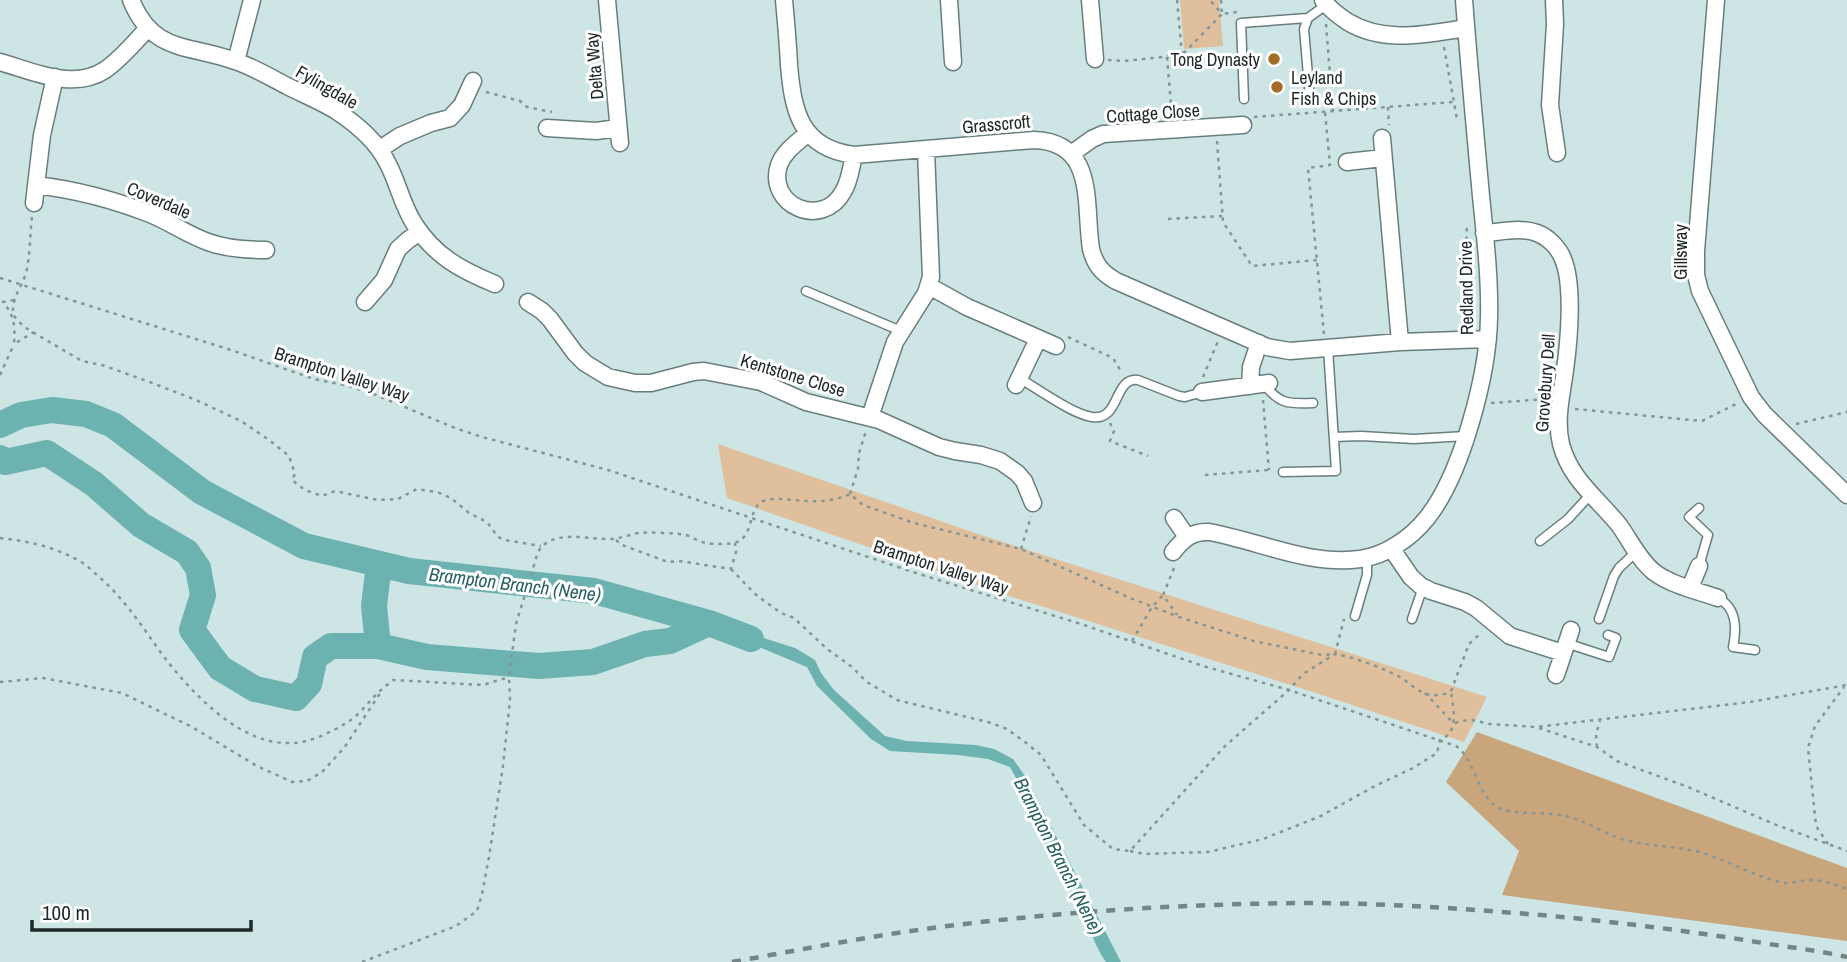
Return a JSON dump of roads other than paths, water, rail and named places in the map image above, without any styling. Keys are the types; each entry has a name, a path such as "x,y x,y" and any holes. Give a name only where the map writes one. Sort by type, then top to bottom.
{"street":[{"name":"Fylingdale","path":"131,0 135,12 162,40 236,61 332,108 362,131 380,149 420,232 453,264 495,284"},
{"path":"236,61 252,0"},
{"name":"Delta Way","path":"547,128 596,131 619,136 607,0"},
{"path":"784,0 793,99 796,112 808,132 783,157 778,171 779,187 794,207 820,211 837,201 847,184 854,155"},
{"path":"948,0 953,62"},
{"path":"1090,0 1095,59"},
{"name":"Redland Drive","path":"1187,537 1209,532 1315,558 1342,560 1367,557 1391,548 1427,519 1449,480 1475,404 1488,338 1489,294 1485,233 1464,0"},
{"path":"1554,0 1550,105 1557,153"},
{"name":"Gillsway","path":"1716,0 1696,275 1705,304 1751,397 1764,414 1847,495"},
{"path":"1322,5 1355,26 1383,35 1409,36 1466,28"},
{"path":"0,62 55,77 82,79 103,71 148,28"},
{"path":"34,203 44,121 55,77"},
{"path":"380,149 400,136 450,118 462,105 471,87"},
{"name":"Cottage Close","path":"1071,153 1102,134 1243,125"},
{"name":"Grasscroft","path":"808,132 820,144 854,155 1034,140 1046,140 1071,153"},
{"path":"1382,138 1400,342"},
{"path":"870,417 889,358 901,331 929,286 931,270 926,150"},
{"path":"1071,153 1079,163 1085,183 1093,258 1102,271 1116,281 1276,349 1290,351 1488,338"},
{"path":"1347,162 1383,158"},
{"name":"Coverdale","path":"36,185 86,192 125,205 153,215 216,245 241,250 266,250"},
{"name":"Grovebury Dell","path":"1485,233 1515,230 1538,233 1555,246 1562,256 1567,275 1569,312 1566,369 1558,431 1571,471 1612,517 1654,571 1670,581 1718,598"},
{"path":"365,302 390,270 398,249 420,232"},
{"path":"929,286 974,311 1056,346"},
{"name":"Kentstone Close","path":"528,302 542,311 585,363 608,377 621,381 651,383 704,371 761,382 806,402 870,417 939,447 992,457 1017,473 1024,481 1033,503"},
{"path":"1018,381 1038,338"},
{"path":"1202,392 1261,384 1251,368 1259,343"},
{"path":"1173,552 1187,537 1174,518"},
{"path":"1391,548 1411,577 1423,587 1476,608 1510,636 1567,642 1556,675"},
{"path":"1690,588 1699,566"}],"lane":[{"path":"1310,100 1304,29 1308,18 1322,5"},
{"path":"1244,99 1241,23 1308,18"},
{"path":"806,290 901,331"},
{"path":"1283,472 1336,471 1327,348"},
{"path":"1018,381 1095,418 1106,414 1114,406 1127,381 1138,380 1179,396 1202,392"},
{"path":"1261,384 1282,401 1295,404 1312,403"},
{"path":"1334,437 1414,439 1466,436"},
{"path":"1541,541 1568,519 1590,495"},
{"path":"1699,508 1689,517 1708,536 1699,566"},
{"path":"1599,619 1614,576 1637,551"},
{"path":"1350,615 1367,575 1367,557"},
{"path":"1412,619 1423,587"},
{"path":"1718,598 1728,605 1734,614 1732,648 1755,650"},
{"path":"1567,642 1609,657 1616,638 1608,635"}],"water":[{"path":"722,625 795,648 815,660 834,690 885,736 907,741 976,745 994,749 1013,759 1025,776 1121,962 1106,962 1102,956 1083,913 1043,841 1010,767 988,759 958,755 890,751 871,739 817,686 807,667 735,637 705,631"}],"waterway":[{"name":"Brampton Branch (Nene)","path":"0,425 21,415 52,410 86,414 113,425 202,492 304,546 409,571 594,591 709,623 751,639"},
{"path":"0,458 5,462 47,453 94,484 141,525 187,552 198,568 203,595 192,630 220,668 255,689 296,698 309,684 315,657 331,646 378,646"},
{"path":"379,564 374,606 378,646 427,657 539,666 593,662 645,644 670,641 709,623"}],"railway":[{"path":"732,962 907,932 1025,917 1164,907 1303,903 1371,904 1574,918 1696,933 1847,957"}],"place":[{"name":"Tong Dynasty","path":"1274,59"},
{"name":"Leyland Fish & Chips","path":"1277,87"}]}
